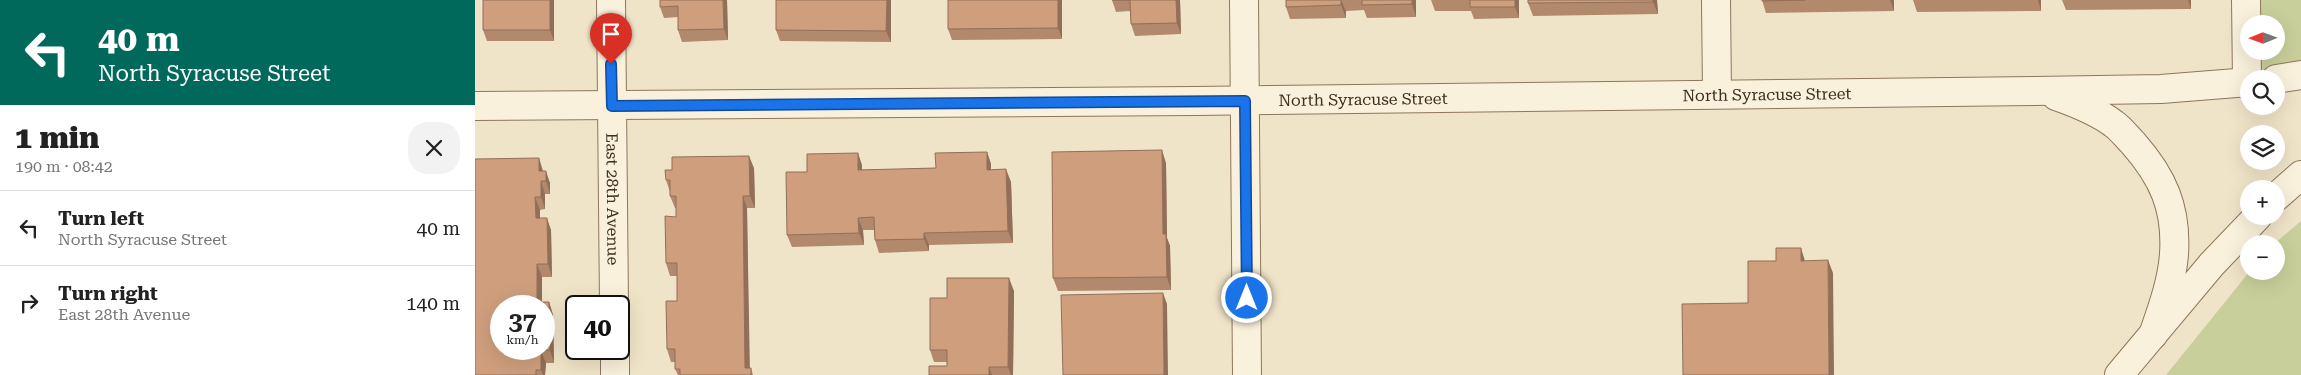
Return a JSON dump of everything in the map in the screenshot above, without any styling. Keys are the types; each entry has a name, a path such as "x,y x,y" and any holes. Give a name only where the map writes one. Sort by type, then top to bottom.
{"street":[{"name":"East 28th Avenue","path":"611,0 615,295"},
{"path":"1244,0 1247,375"},
{"path":"1716,0 1717,94"},
{"path":"2246,0 2248,70"},
{"path":"2285,78 2301,75"},
{"name":"North Syracuse Street","path":"475,106 1245,101 2043,91 2161,89 2240,83"},
{"path":"2043,91 2088,108 2116,124 2141,152 2162,181 2173,216 2174,254 2168,290 2153,335"},
{"path":"2285,189 2301,174"},
{"path":"2119,375 2212,264 2249,225"},
{"path":"615,360 615,375"}],"green space":[{"path":"2246,0 2301,0 2301,72 2285,75 2285,70 2249,70 2248,60 2285,60 2285,15 2247,15"},
{"path":"2301,221 2301,375 2166,375 2243,280 2285,280 2285,235"}],"building":[{"path":"483,0 550,0 550,30 483,30"},
{"path":"660,0 723,0 724,29 678,30 678,6 660,7"},
{"path":"776,0 887,0 886,31 776,30"},
{"path":"948,0 1058,0 1058,28 948,29"},
{"path":"1130,0 1176,0 1177,23 1131,24"},
{"path":"1286,0 1341,0 1341,5 1286,7"},
{"path":"1362,0 1412,0 1412,4 1362,5"},
{"path":"1470,0 1515,0 1515,7 1470,7"},
{"path":"1528,0 1653,0 1653,2 1528,3"},
{"path":"1762,0 1805,0 1762,1"},
{"path":"1162,150 1163,234 1166,234 1167,277 1053,278 1052,152"},
{"path":"987,152 987,170 1006,169 1008,231 924,233 924,239 875,240 874,217 858,218 859,233 787,235 786,172 807,172 807,154 858,153 858,170 936,168 935,153"},
{"path":"749,156 750,196 743,196 745,368 751,368 751,375 680,375 680,369 675,369 675,349 667,349 666,301 677,301 677,263 666,263 665,216 676,217 676,196 670,196 670,180 666,180 665,170 672,170 672,157"},
{"path":"539,158 539,171 546,171 546,181 541,181 541,197 535,197 536,218 547,218 548,264 537,264 537,295 490,295 490,360 541,360 541,370 536,370 536,375 475,375 475,159"},
{"path":"1776,248 1801,248 1801,261 1828,260 1829,375 1683,375 1682,304 1748,303 1748,261 1776,261"},
{"path":"947,278 1009,278 1008,367 989,367 989,375 929,375 929,366 947,366 947,350 930,350 930,298 947,298"},
{"path":"1163,293 1164,375 1063,375 1061,295"}],"route":[{"path":"611,64 612,106 1245,101 1247,298"}]}
